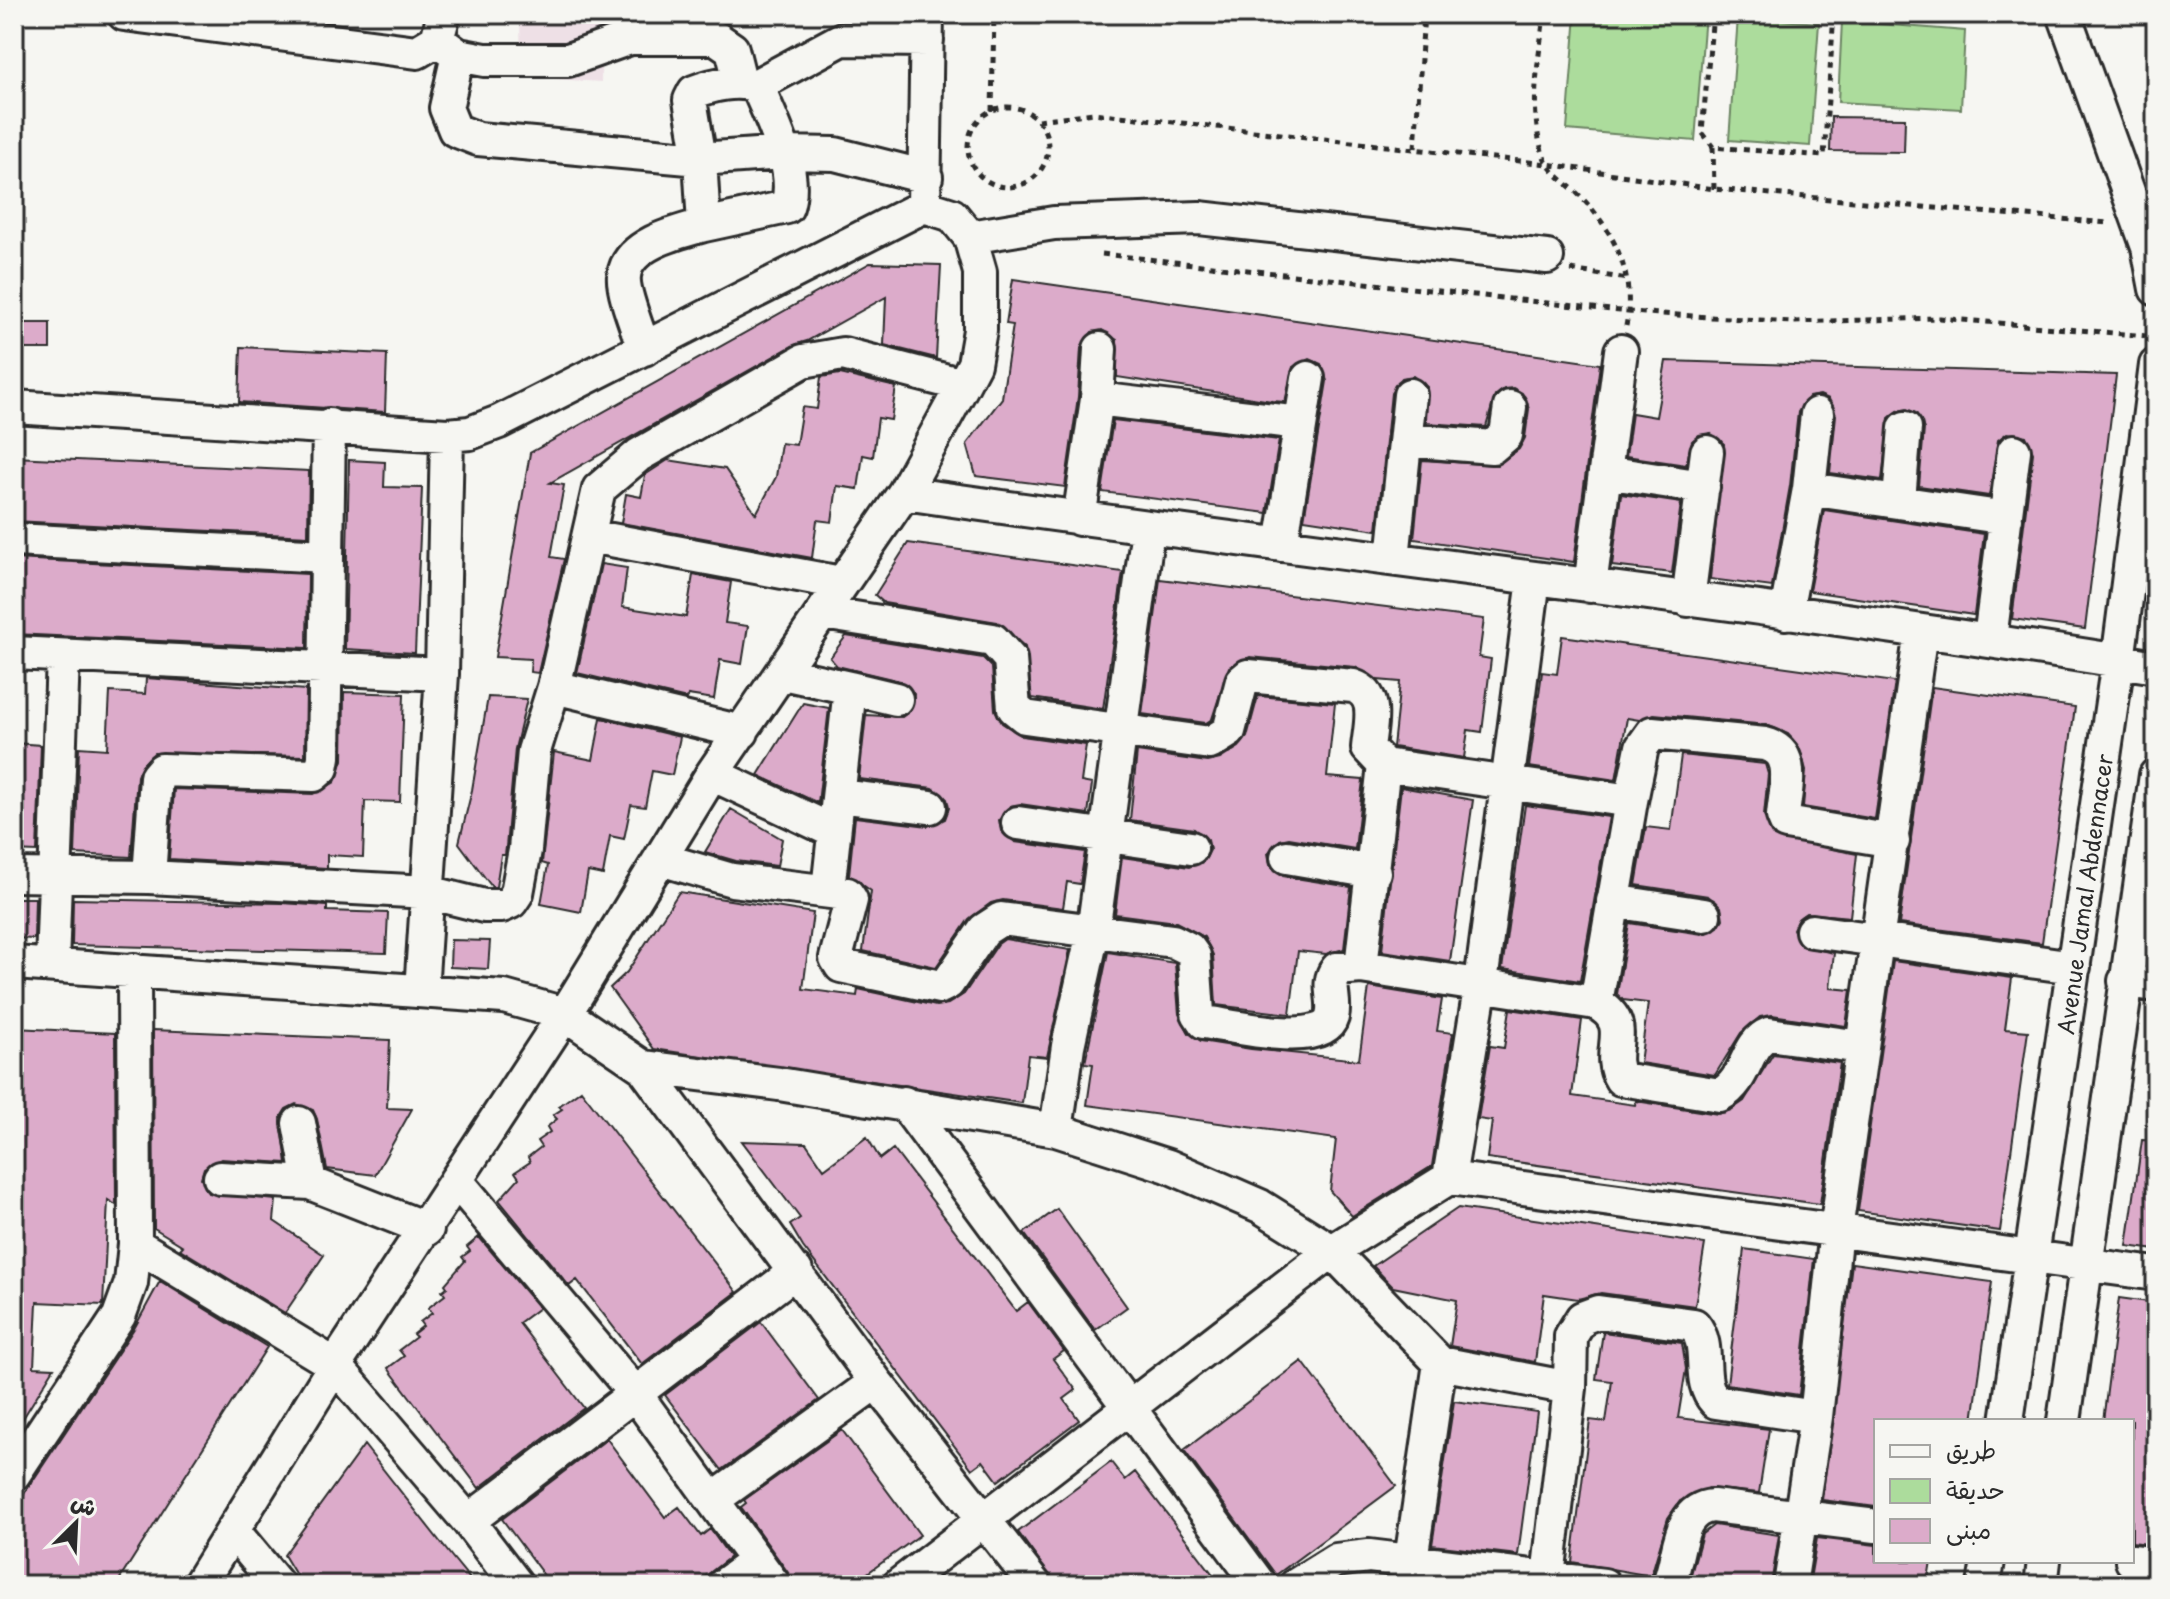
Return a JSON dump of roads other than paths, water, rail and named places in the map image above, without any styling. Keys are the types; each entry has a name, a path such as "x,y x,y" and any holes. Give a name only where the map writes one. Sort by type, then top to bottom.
{"street":[{"path":"124,14 417,52 446,36"},
{"path":"2064,14 2141,226 2156,289"},
{"path":"704,225 700,159 691,108 694,92 714,84 748,83 842,39 927,27 925,192"},
{"path":"446,36 485,60 568,60 630,38 716,38 732,49 783,153 792,192 787,207 676,233 633,255 624,277 644,349"},
{"path":"199,1585 335,1365 427,1229 565,1014 712,774 904,493 974,364 980,330 980,272 970,237 952,215 925,192 835,154 783,153 700,159 478,139 455,130 446,108 446,36"},
{"path":"14,407 447,435 470,433 499,422 644,349 925,192"},
{"path":"970,237 1054,223 1199,218 1547,257"},
{"path":"1079,519 1097,399 1100,349"},
{"path":"1590,586 1621,351"},
{"path":"14,875 149,877 428,892 484,906 502,906 517,893 534,751 554,687 599,489 618,470 803,361 843,354 963,385"},
{"name":"Avenue Jamal Abdennacer","path":"2007,1419 2118,661 2156,365"},
{"path":"1281,545 1308,378"},
{"path":"1393,558 1410,395"},
{"path":"1097,399 1299,423"},
{"path":"1406,440 1492,447 1506,435 1510,407"},
{"path":"1786,613 1809,489 1817,414"},
{"path":"149,877 156,777 162,770 314,775 319,772 324,757 329,425"},
{"path":"1899,500 1905,428"},
{"path":"421,991 442,674 447,435"},
{"path":"1990,639 2014,451"},
{"path":"1688,600 1707,452"},
{"path":"1605,472 1703,487"},
{"path":"1809,489 2006,518"},
{"path":"904,493 1148,529 1393,558 1990,639 2156,667"},
{"path":"1056,1130 1068,1046 1093,932 1148,529"},
{"path":"590,536 841,583"},
{"path":"14,540 326,556"},
{"path":"1449,1178 1481,983 1505,781 1534,579"},
{"path":"823,613 993,640 1010,659 1014,708 1019,714 1210,743 1229,731 1242,681 1251,675 1353,686 1364,690 1370,699 1368,748 1384,765 1631,801"},
{"path":"1790,1585 1816,1417 1836,1230 1921,631"},
{"path":"14,653 442,674"},
{"path":"52,965 63,657"},
{"path":"782,673 896,699"},
{"path":"554,687 742,732"},
{"path":"828,890 850,688"},
{"path":"1596,1003 1642,747 1652,733 1765,744 1780,749 1787,761 1783,805 1786,823 1893,841"},
{"path":"1361,967 1384,765"},
{"path":"712,774 833,831"},
{"path":"2064,1419 2086,1263 2141,983 2156,775"},
{"path":"839,796 930,807"},
{"path":"1018,823 1191,848"},
{"path":"1287,857 1374,872"},
{"path":"660,859 732,880 847,894 851,900 836,958 841,966 940,987 948,983 984,930 995,920 1173,941 1189,949 1194,956 1199,1017 1204,1022 1305,1035 1328,1025 1333,1015 1331,984 1337,969 1361,967 1596,1003 1611,1011 1616,1021 1615,1068 1621,1079 1629,1082 1720,1095 1737,1082 1758,1041 1769,1034 1861,1047"},
{"path":"1613,901 1704,915"},
{"path":"1812,931 2074,967"},
{"path":"14,963 504,997 565,1014 643,1067 876,1382 1035,1585"},
{"path":"14,1474 119,1316 131,1283 135,1244 134,970"},
{"path":"643,1067 904,1103 1056,1130 1168,1166 1260,1206 1332,1251 1440,1363 1570,1388"},
{"path":"904,1103 1260,1585"},
{"path":"299,1123 310,1183"},
{"path":"220,1178 310,1183 427,1229"},
{"path":"899,1585 1332,1251 1449,1178 2156,1274"},
{"path":"456,1180 634,1392 765,1573 724,1585"},
{"path":"135,1244 335,1365 468,1521 517,1585"},
{"path":"468,1521 796,1271"},
{"path":"1548,1577 1570,1388 1571,1336 1582,1318 1598,1312 1694,1325 1704,1345 1707,1390 1716,1402 1816,1417"},
{"path":"1411,1560 1440,1363"},
{"path":"714,1499 876,1382"},
{"path":"1668,1585 1687,1520 1698,1508 1713,1506 1874,1526"},
{"path":"234,1532 278,1585"},
{"path":"1296,1585 1322,1566 1353,1556 1411,1560 1478,1578 1548,1577 1604,1585"},
{"path":"2134,1561 2156,1564"},
{"path":"1984,1585 1988,1563"},
{"path":"2041,1585 2044,1563"}]}
